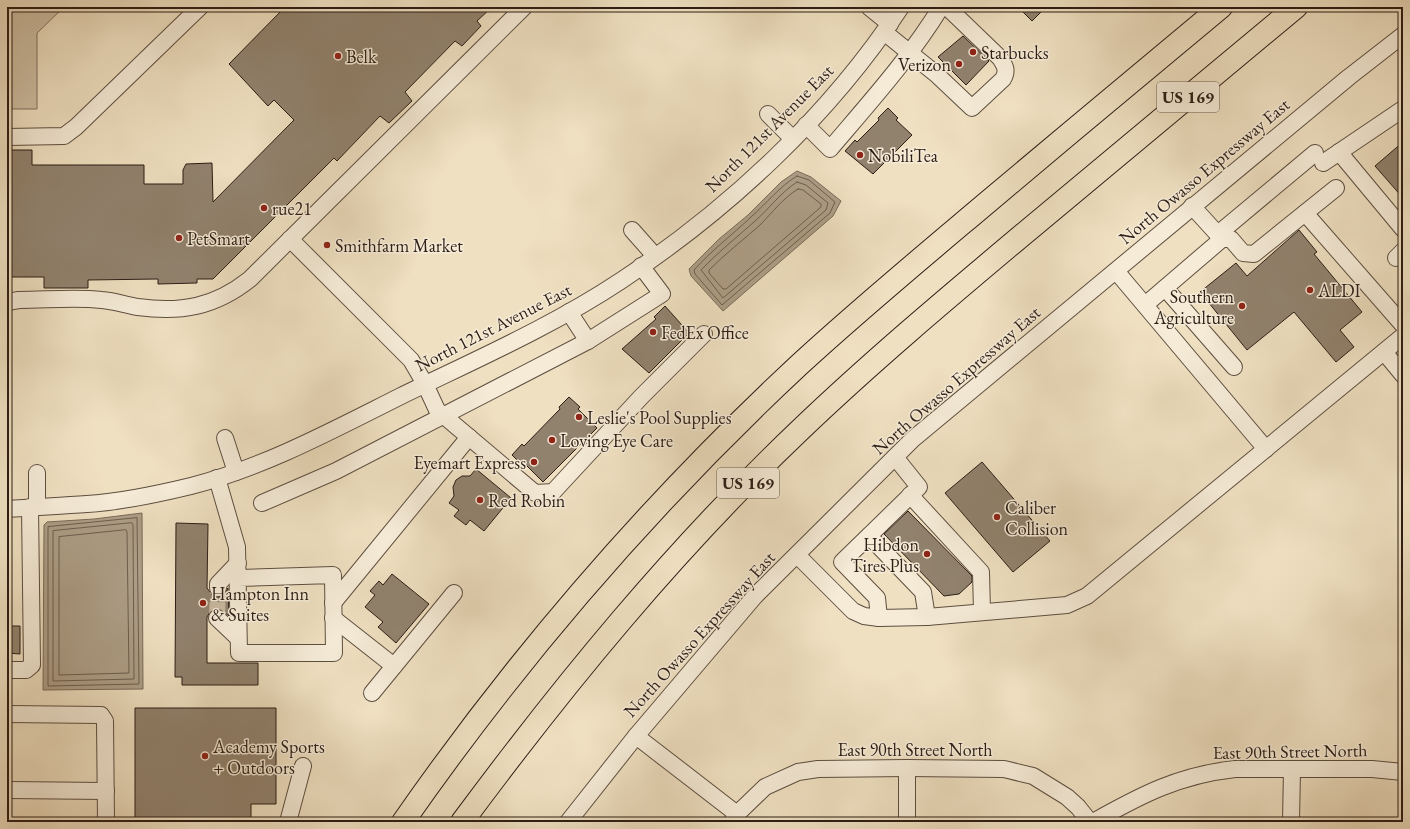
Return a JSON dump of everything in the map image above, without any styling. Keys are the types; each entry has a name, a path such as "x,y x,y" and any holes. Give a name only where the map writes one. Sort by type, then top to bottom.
{"highway":[{"name":"US 169","path":"403,822 486,709 552,627 602,569 720,442 793,371 873,298 1221,7"},
{"name":"US 169","path":"462,822 569,683 641,596 717,514 798,432 875,360 1296,7"}],"street":[{"path":"7,137 64,136 81,122 200,7"},
{"path":"7,302 18,300 100,300 137,307 186,309 221,299 250,280 524,7"},
{"path":"869,7 911,52 972,108 1003,79 1006,74 1006,66 1000,58 947,7"},
{"name":"North 121st Avenue East","path":"7,509 90,504 137,497 192,486 236,472 287,452 570,312 655,256 731,196 806,125 855,71 901,7"},
{"path":"806,125 830,149 890,80 941,7"},
{"name":"North Owasso Expressway East","path":"568,822 636,736 755,596 913,439 1192,206 1349,77 1402,36"},
{"path":"1144,305 1165,288 1220,237 1319,158 1339,152 1403,109"},
{"path":"768,114 792,138"},
{"path":"1339,152 1403,229"},
{"path":"1192,206 1220,237 1231,239 1243,253 1254,254 1336,188"},
{"path":"1305,213 1403,325"},
{"path":"632,230 655,256"},
{"path":"290,240 411,360 425,384 436,410 535,493 552,492 641,397 704,334"},
{"path":"262,503 336,471 588,341 662,294 641,266"},
{"path":"1116,271 1266,449"},
{"path":"1165,288 1234,367"},
{"path":"570,312 588,341"},
{"path":"797,554 853,611 864,616 879,618 927,617 1068,605 1087,596 1403,336"},
{"path":"1384,352 1403,375"},
{"path":"333,610 469,437"},
{"path":"225,438 236,472"},
{"path":"879,618 877,598 842,562 919,486 895,457"},
{"path":"7,670 26,670 32,665 34,507 37,473"},
{"path":"217,478 237,547 238,571 238,638 239,653 334,653 333,576 238,571 218,584 218,588"},
{"path":"910,495 981,572 982,612"},
{"path":"869,536 923,592 927,617"},
{"path":"372,693 454,593"},
{"path":"333,610 394,666"},
{"path":"217,618 238,638"},
{"path":"7,714 101,715 105,721 106,822"},
{"path":"636,736 735,818"},
{"path":"288,822 303,766"},
{"path":"907,768 907,822"},
{"name":"East 90th Street North","path":"735,818 765,787 798,772 818,769 1004,769 1033,776 1067,796 1090,822"},
{"name":"East 90th Street North","path":"1093,822 1150,791 1195,775 1235,769 1372,769 1403,772"},
{"path":"1291,822 1292,769"},
{"path":"7,790 106,791"}],"shaded area":[{"path":"7,7 64,7 37,33 37,109 7,109"}],"water":[{"path":"797,171 811,177 841,201 833,216 723,311 691,276 689,269 719,239 748,215 781,182"},
{"path":"142,513 143,689 43,690 44,525 47,522 94,519"}],"building":[{"path":"285,7 492,7 477,21 481,26 462,46 455,41 405,92 412,101 389,123 380,116 337,161 334,158 213,279 197,279 197,283 158,284 158,279 88,280 88,288 44,288 44,277 7,277 7,150 32,150 32,165 144,165 144,184 183,184 183,170 186,164 212,163 213,202 294,120 274,100 268,106 229,64"},
{"path":"1018,7 1046,7 1032,21"},
{"path":"963,36 989,61 966,85 938,57"},
{"path":"888,108 898,118 896,120 912,135 873,174 845,151 855,140 857,142 879,120 878,118"},
{"path":"1403,142 1403,198 1375,166"},
{"path":"1299,230 1317,252 1314,254 1362,312 1340,330 1354,347 1336,362 1294,312 1247,350 1200,292 1236,263 1247,276"},
{"path":"665,306 689,333 649,373 622,349 656,319 654,317"},
{"path":"569,397 580,407 578,409 597,428 543,482 524,463 522,465 512,455 522,444 524,446 560,409 559,407"},
{"name":"Caliber Collision","path":"982,462 1050,541 1013,572 945,493"},
{"name":"Red Robin","path":"476,469 511,498 484,531 470,520 466,525 454,516 459,510 449,503 454,496 453,487 456,480 462,476 470,476"},
{"name":"Hibdon Tires Plus","path":"908,511 972,576 972,582 959,594 944,596 884,534"},
{"name":"Hampton Inn & Suites","path":"176,523 208,524 207,588 213,596 218,597 223,596 228,588 229,616 220,609 215,609 210,612 207,617 207,663 258,663 258,685 182,685 182,677 175,677"},
{"path":"392,574 429,604 396,643 378,627 383,622 365,607 375,595 370,591 379,581 383,585"},
{"path":"7,626 20,626 20,654 7,653"},
{"name":"Academy Sports + Outdoors","path":"135,708 276,708 276,804 251,804 251,822 135,822"}],"tunnel":[{"path":"217,618 218,588"}],"place":[{"name":"Starbucks","path":"973,52"},
{"name":"Belk","path":"338,56"},
{"name":"Verizon","path":"959,64"},
{"name":"NobiliTea","path":"860,155"},
{"name":"rue21","path":"264,208"},
{"name":"PetSmart","path":"179,238"},
{"name":"Smithfarm Market","path":"327,245"},
{"name":"ALDI","path":"1310,290"},
{"name":"Southern Agriculture","path":"1242,306"},
{"name":"FedEx Office","path":"653,332"},
{"name":"Leslie's Pool Supplies","path":"579,417"},
{"name":"Loving Eye Care","path":"552,440"},
{"name":"Eyemart Express","path":"534,462"},
{"name":"Red Robin","path":"480,500"},
{"name":"Caliber Collision","path":"997,517"},
{"name":"Hibdon Tires Plus","path":"927,554"},
{"name":"Hampton Inn & Suites","path":"203,603"},
{"name":"Academy Sports + Outdoors","path":"205,756"}]}
